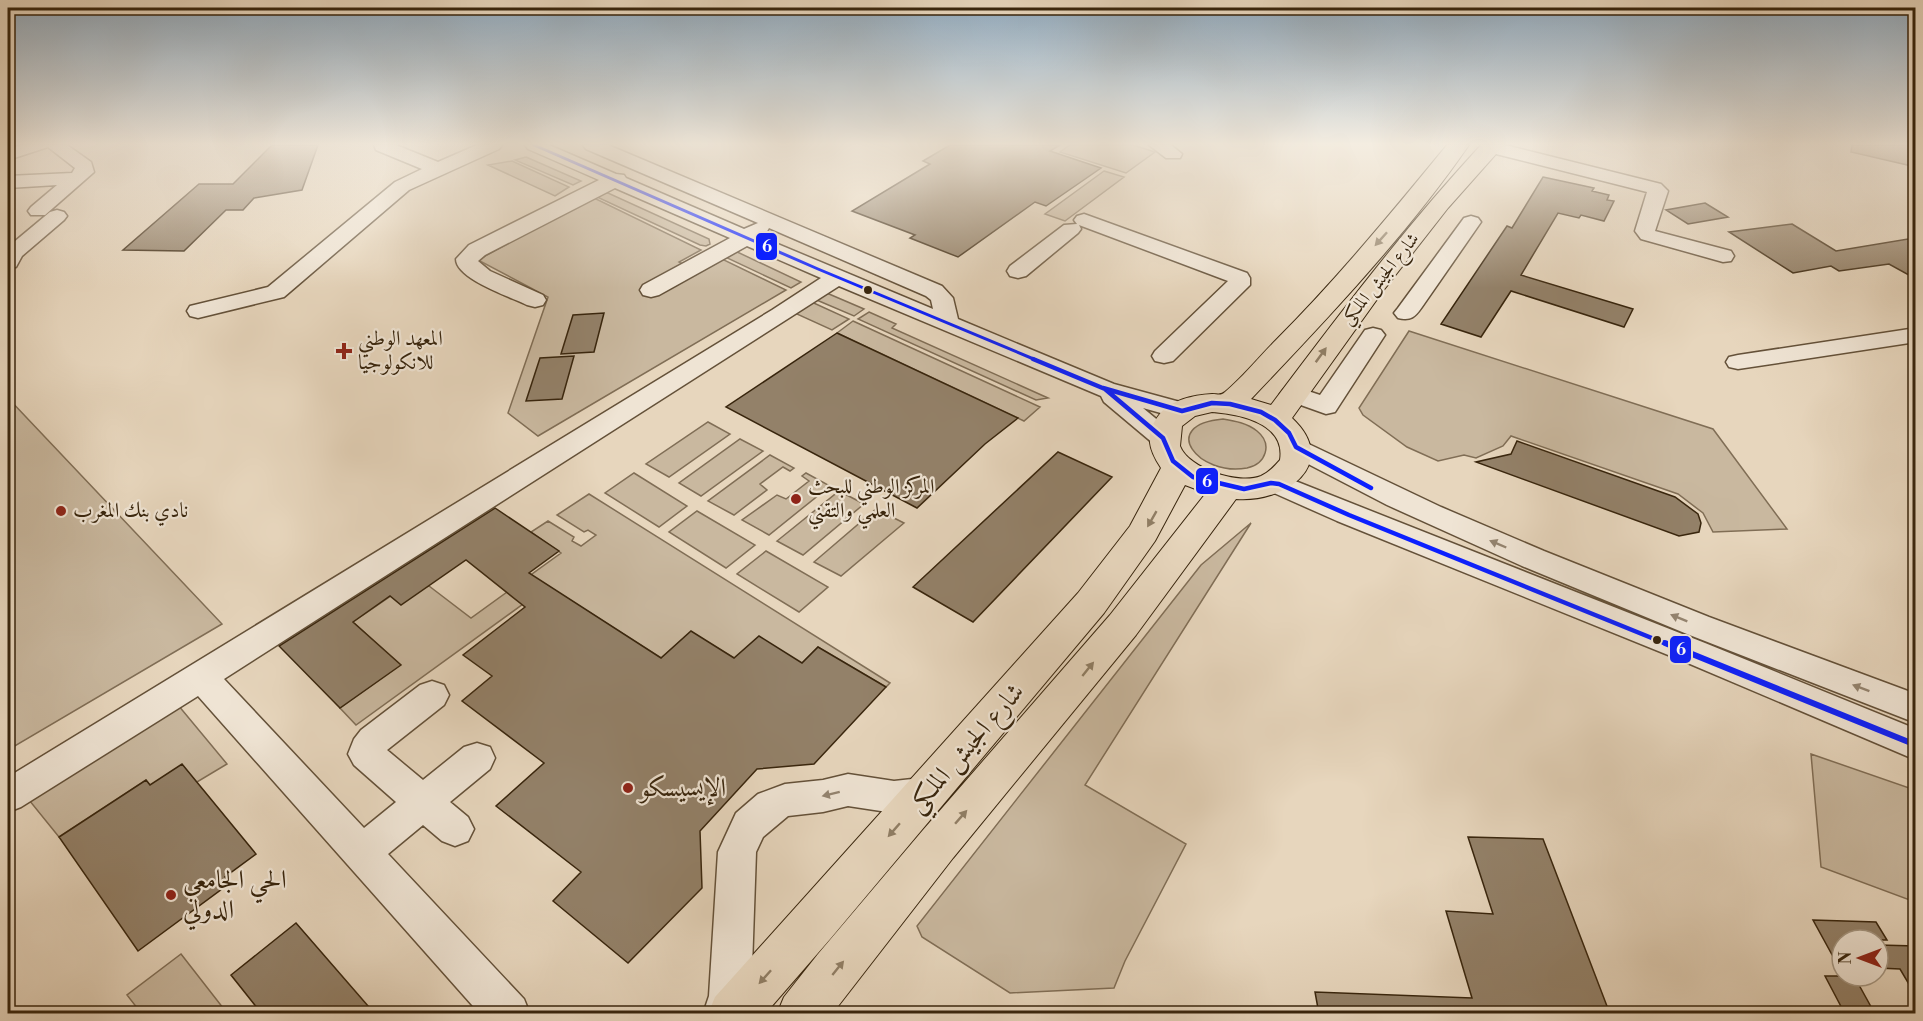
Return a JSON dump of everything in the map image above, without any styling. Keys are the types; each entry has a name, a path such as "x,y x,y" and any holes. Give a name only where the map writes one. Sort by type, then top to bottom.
{"main road":[{"name":"شارع الجيش الملكي","path":"1230,404 1312,319 1418,193"},
{"name":"شارع الجيش الملكي","path":"1275,420 1374,286 1449,193"},
{"path":"1230,404 1261,412 1275,420 1288,432 1296,447 1296,461 1289,473 1261,487 1227,488 1200,480 1171,452 1165,427 1182,411 1196,405 1230,404"},
{"name":"شارع الجيش الملكي","path":"732,1014 1041,663 1112,576 1143,533 1171,452"},
{"name":"شارع الجيش الملكي","path":"801,1014 938,844 1075,685 1183,550 1227,488"}],"street":[{"path":"8,262 46,212 64,193"},
{"path":"8,235 46,212 70,193"},
{"path":"198,311 276,292 394,193"},
{"path":"535,300 482,276 467,264 467,259 477,250 590,193"},
{"path":"647,193 837,277 1105,389 1182,411"},
{"path":"704,193 934,291 942,298 947,323"},
{"path":"1657,193 1645,231 1648,235 1723,256"},
{"path":"651,290 746,237 770,221"},
{"path":"1407,313 1471,222"},
{"path":"1018,271 1078,224 1228,272 1239,278 1239,285 1164,356"},
{"path":"8,796 770,322 837,277"},
{"path":"1738,362 1916,335"},
{"path":"1293,394 1326,406 1373,336"},
{"path":"1105,389 1171,452"},
{"path":"1296,447 1366,486 1446,522 1615,592 1916,709"},
{"path":"1275,482 1347,514 1694,652 1916,745"},
{"path":"201,678 363,852 509,1014"},
{"path":"432,695 373,741 366,750 369,757 455,829"},
{"path":"363,852 477,758"},
{"path":"724,1014 730,996 733,957 736,852 749,825 771,806 792,798 824,796 848,790 894,797 912,795 929,789"}],"shaded area":[{"path":"608,193 709,239 710,244 700,245 595,196"},
{"path":"1074,193 1103,193 1065,221 1045,214"},
{"path":"592,197 701,250 679,262 693,270 718,257 786,290 538,436 508,413 548,297 478,260"},
{"path":"733,250 801,282 791,288 723,256"},
{"path":"822,291 864,309 854,316 812,298"},
{"path":"805,299 849,319 832,330 788,310"},
{"path":"869,312 896,324 892,328 1048,398 1036,400 858,319"},
{"path":"853,321 1040,407 1024,421 837,333"},
{"path":"1409,331 1713,429 1787,529 1713,532 1703,513 1678,494 1511,436 1503,446 1476,458 1464,455 1438,461 1407,447 1363,415 1359,408"},
{"name":"نادي بنك المغرب","path":"8,398 222,624 8,750"},
{"path":"1223,419 1249,426 1262,436 1266,447 1265,453 1254,466 1229,469 1214,465 1201,458 1192,449 1189,440 1192,430 1203,423"},
{"path":"708,422 730,434 669,477 646,464"},
{"path":"740,439 763,451 701,496 679,483"},
{"path":"770,455 794,468 790,471 783,467 760,484 767,490 734,515 708,501"},
{"path":"634,473 687,506 659,527 605,493"},
{"path":"806,473 830,486 769,535 742,520 777,495 786,499 809,481 802,476"},
{"path":"839,491 864,504 803,555 777,541"},
{"path":"589,494 890,683 886,687 818,647 802,663 734,658 691,632 661,658 548,586 356,725 340,708 400,665 353,622 391,596 429,586 471,618 561,553 531,532 548,521 574,537 572,541 581,546 596,535 588,530 584,532 557,515"},
{"path":"876,509 904,523 841,576 814,562"},
{"path":"697,511 755,545 726,568 669,532"},
{"path":"1251,523 1085,785 1186,844 1125,961 1114,988 1010,993 922,937 917,926 1201,565"},
{"path":"766,551 828,587 799,612 737,574"},
{"path":"178,705 227,764 197,782 150,785 146,780 59,837 29,800"},
{"path":"1811,754 1915,790 1915,902 1821,867"},
{"path":"181,954 227,1013 141,1013 127,995"}],"building":[{"path":"189,193 286,193 254,198 243,210 226,210 184,251 123,250"},
{"path":"882,193 1065,193 1046,206 1035,202 958,257 910,238 915,235 852,211"},
{"path":"1533,193 1599,193 1609,195 1607,200 1614,201 1604,221 1581,215 1579,218 1558,213 1521,275 1633,309 1624,327 1511,291 1481,337 1441,324 1507,226 1512,228"},
{"path":"1705,203 1728,217 1688,224 1666,210"},
{"path":"1792,224 1836,251 1908,239 1916,244 1916,279 1889,264 1839,271 1831,266 1793,273 1729,232"},
{"path":"604,313 594,352 561,354 573,315"},
{"path":"837,333 1018,418 985,444 917,508 726,407"},
{"path":"574,356 562,399 526,401 540,358"},
{"path":"1517,441 1675,497 1698,514 1701,523 1699,532 1679,536 1476,462 1511,454"},
{"path":"1058,452 1112,477 973,622 913,587"},
{"name":"اﻹيسيسكو","path":"495,508 559,551 529,573 661,658 691,631 734,658 759,636 802,663 818,647 886,687 814,764 757,769 700,831 702,888 628,963 553,901 581,872 496,806 544,763 462,701 492,676 463,655 525,607 466,560 401,605 390,596 353,622 401,665 340,708 279,646"},
{"path":"182,764 256,854 225,877 230,883 138,951 59,837 146,780 150,785"},
{"path":"1468,837 1543,839 1610,1014 1319,1014 1315,992 1472,998 1446,911 1493,914"},
{"path":"1813,920 1876,922 1880,928 1830,928 1830,951"},
{"path":"296,923 375,1014 262,1014 231,975"},
{"path":"1890,945 1916,946 1916,996 1900,969 1890,969"},
{"path":"1825,976 1830,976 1830,986"},
{"path":"1831,988 1861,988 1875,1014 1845,1014"}],"transit line":[{"name":"6","path":"643,193 818,269 1105,389 1163,438 1173,461 1193,477 1244,489 1271,483 1279,484 1349,515 1916,745"},
{"name":"6","path":"1103,388 1182,411 1212,403 1230,404 1261,412 1275,420 1289,433 1296,447 1371,488"}],"place":[{"name":"المعهد الوطني للانكولوجيا","path":"344,351"},
{"name":"المركز الوطني للبحث العلمي والتقني","path":"796,499"},
{"name":"نادي بنك المغرب","path":"61,511"},
{"name":"اﻹيسيسكو","path":"628,788"},
{"name":"الحي الجامعي الدولي","path":"171,895"}]}
